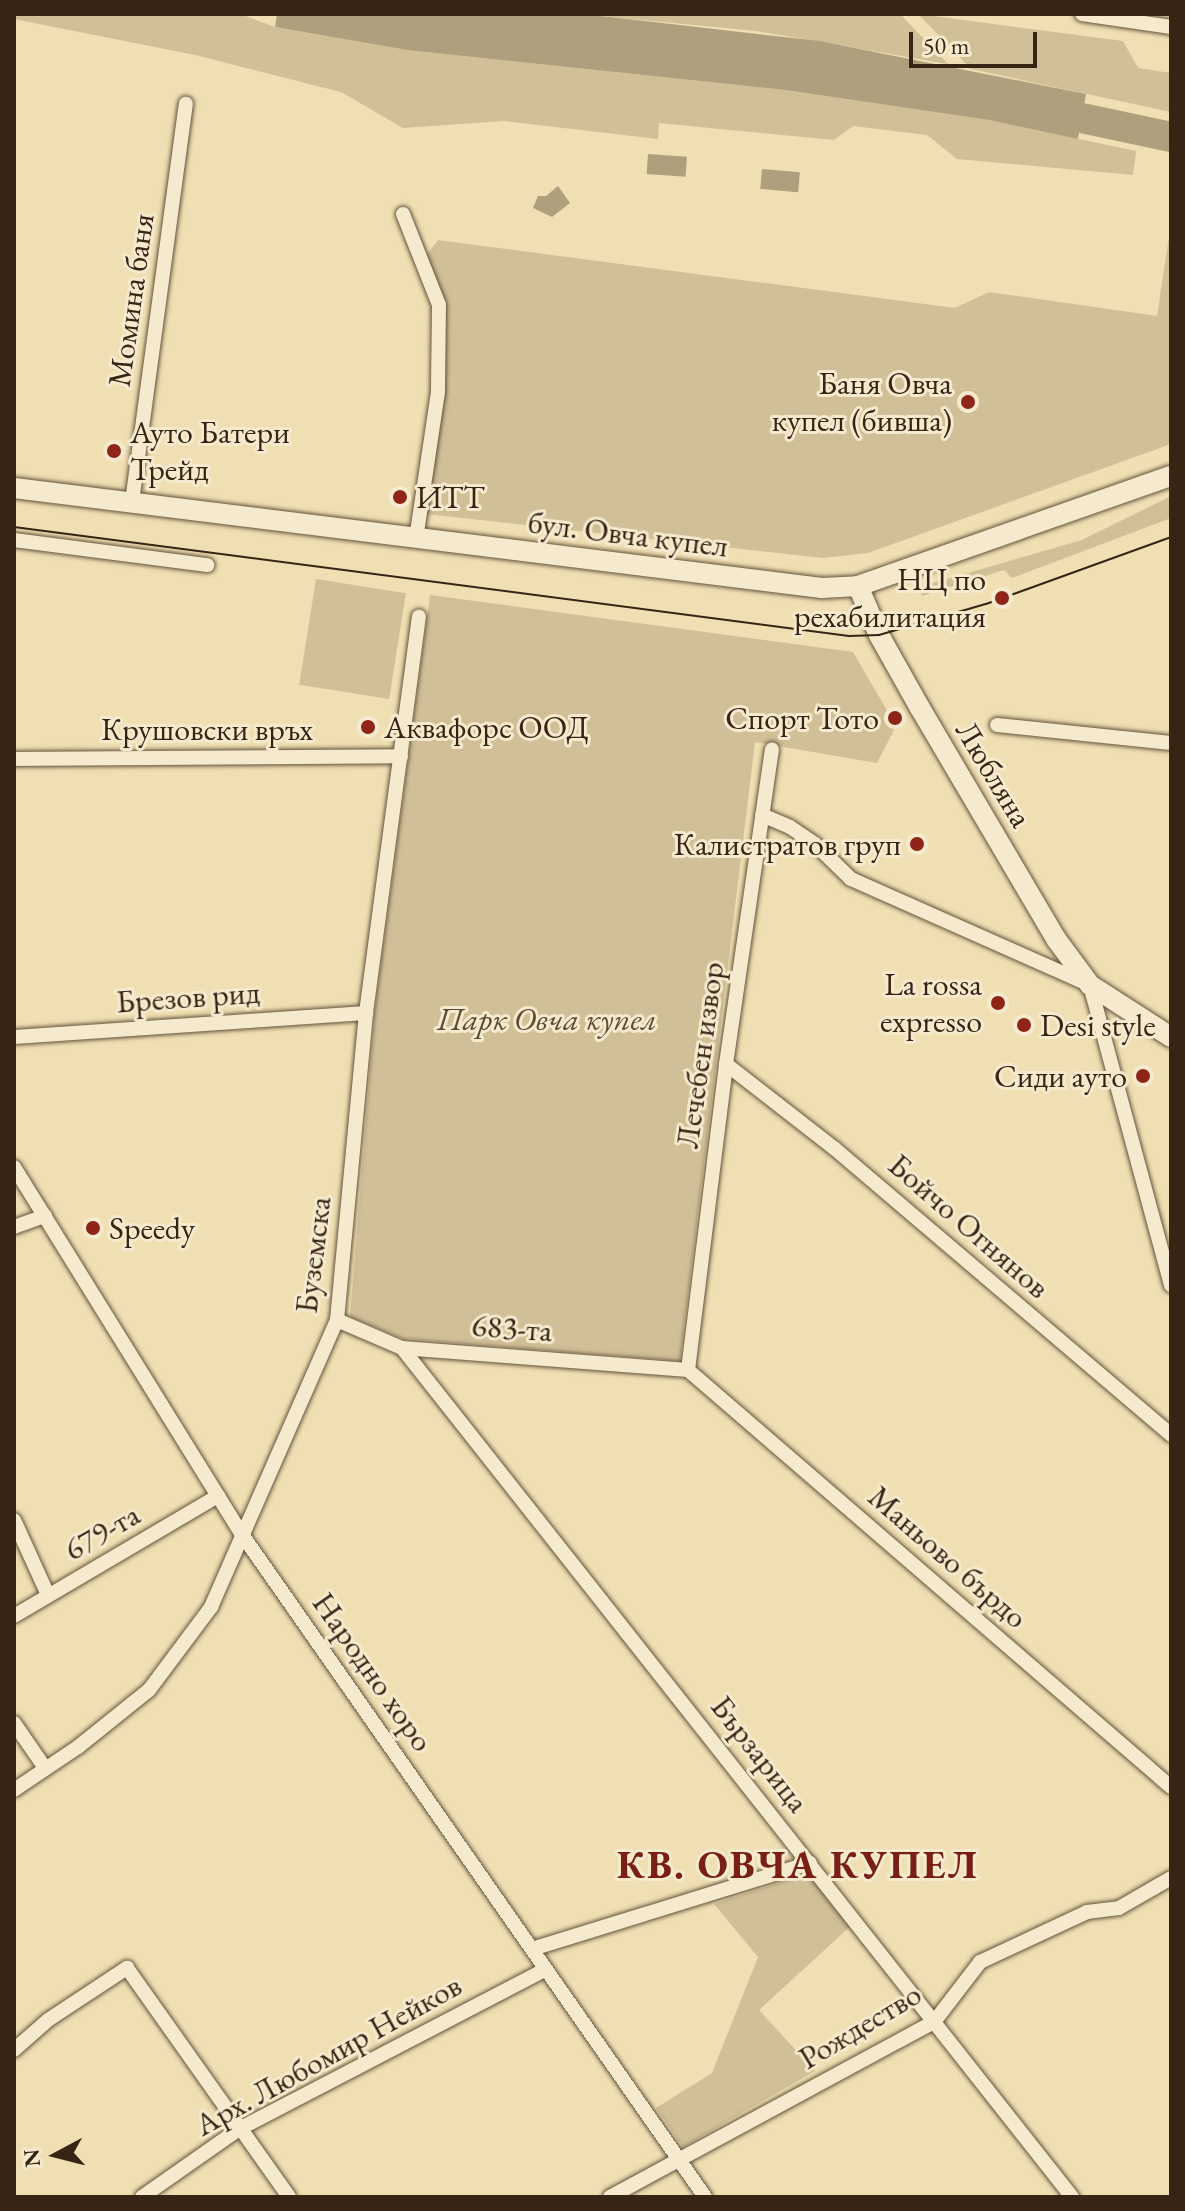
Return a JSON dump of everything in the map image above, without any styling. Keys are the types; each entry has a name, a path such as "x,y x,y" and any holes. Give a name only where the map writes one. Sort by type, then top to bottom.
{"main road":[{"name":"бул. Овча купел","path":"14,488 822,588 858,586 1171,476"},
{"name":"Любляна","path":"858,586 879,635 1056,939 1090,985 1171,1037"}],"street":[{"path":"1082,14 1171,27"},
{"name":"Момина баня","path":"132,502 186,104"},
{"path":"403,214 439,305 438,392 416,539"},
{"path":"14,540 207,565"},
{"name":"Буземска","path":"14,1790 78,1747 149,1690 211,1607 337,1320 366,1013 419,617"},
{"path":"997,725 1171,743"},
{"name":"Лечебен извор","path":"688,1370 726,1064 772,749"},
{"name":"Крушовски връх","path":"14,759 401,756"},
{"name":"Любляна","path":"762,815 790,827 815,844 851,879 1090,985"},
{"path":"1090,985 1171,1285"},
{"name":"Брезов рид","path":"14,1037 366,1013"},
{"name":"Бойчо Огнянов","path":"726,1064 834,1148 1171,1435"},
{"name":"Народно хоро","path":"14,1167 241,1533 705,2197"},
{"path":"14,1227 45,1216"},
{"name":"683-та","path":"337,1320 402,1348 688,1370"},
{"name":"Бързарица","path":"402,1348 1072,2197"},
{"name":"Маньово бърдо","path":"688,1370 1171,1787"},
{"name":"679-та","path":"14,1616 218,1496"},
{"path":"14,1520 48,1595"},
{"path":"14,1723 45,1768"},
{"path":"532,1949 810,1863"},
{"name":"Рождество","path":"610,2197 934,2022 980,1962 1087,1912 1119,1908 1171,1878"},
{"path":"14,2050 48,2020 127,1968 289,2197"},
{"name":"Арх. Любомир Нейков","path":"142,2197 239,2129 546,1969"}],"green space":[{"path":"14,14 240,14 275,27 407,50 785,90 989,120 1136,151 1133,175 957,159 927,135 853,126 834,140 659,123 658,139 504,121 403,128 341,92 195,55 14,19"},
{"path":"581,14 900,14 948,64 756,31"},
{"path":"918,14 1123,41 1138,68 1171,73 1171,112 971,69"},
{"path":"1171,224 1171,444 868,553 823,558 426,514 444,392 426,256 438,240 955,308 989,292 1157,316"},
{"path":"1171,496 1171,518 1012,578 1004,570 922,596 919,587 1082,540"},
{"path":"316,579 406,593 389,699 299,685"},
{"name":"Парк Овча купел","path":"430,595 853,652 896,726 877,763 755,742 680,1361 405,1339 350,1317 375,1009"},
{"path":"816,1871 855,1922 759,2010 815,2071 683,2147 656,2108 712,2073 758,1957 714,1904"}],"shaded area":[{"path":"277,14 581,14 819,41 1086,94 1078,139 989,120 785,90 407,50 275,27"},
{"path":"648,154 687,157 686,177 647,174"},
{"path":"762,169 800,172 798,192 760,189"},
{"path":"558,186 570,203 552,217 533,208 538,196 546,196"}],"waterway":[{"path":"1044,110 1171,137"}],"tram line":[{"path":"14,527 849,636 879,635 986,604 1171,537"}],"place":[{"name":"Баня Овча купел (бивша)","path":"968,402"},
{"name":"Ауто Батери Трейд","path":"114,451"},
{"name":"ИТТ","path":"400,497"},
{"name":"НЦ по рехабилитация","path":"1002,598"},
{"name":"Спорт Тото","path":"895,718"},
{"name":"Аквафорс ООД","path":"368,727"},
{"name":"Калистратов груп","path":"917,844"},
{"name":"La rossa expresso","path":"998,1003"},
{"name":"Desi style","path":"1024,1025"},
{"name":"Сиди ауто","path":"1143,1076"},
{"name":"Speedy","path":"93,1228"}],"district":[{"name":"КВ. ОВЧА КУПЕЛ","path":"798,1864"}]}
